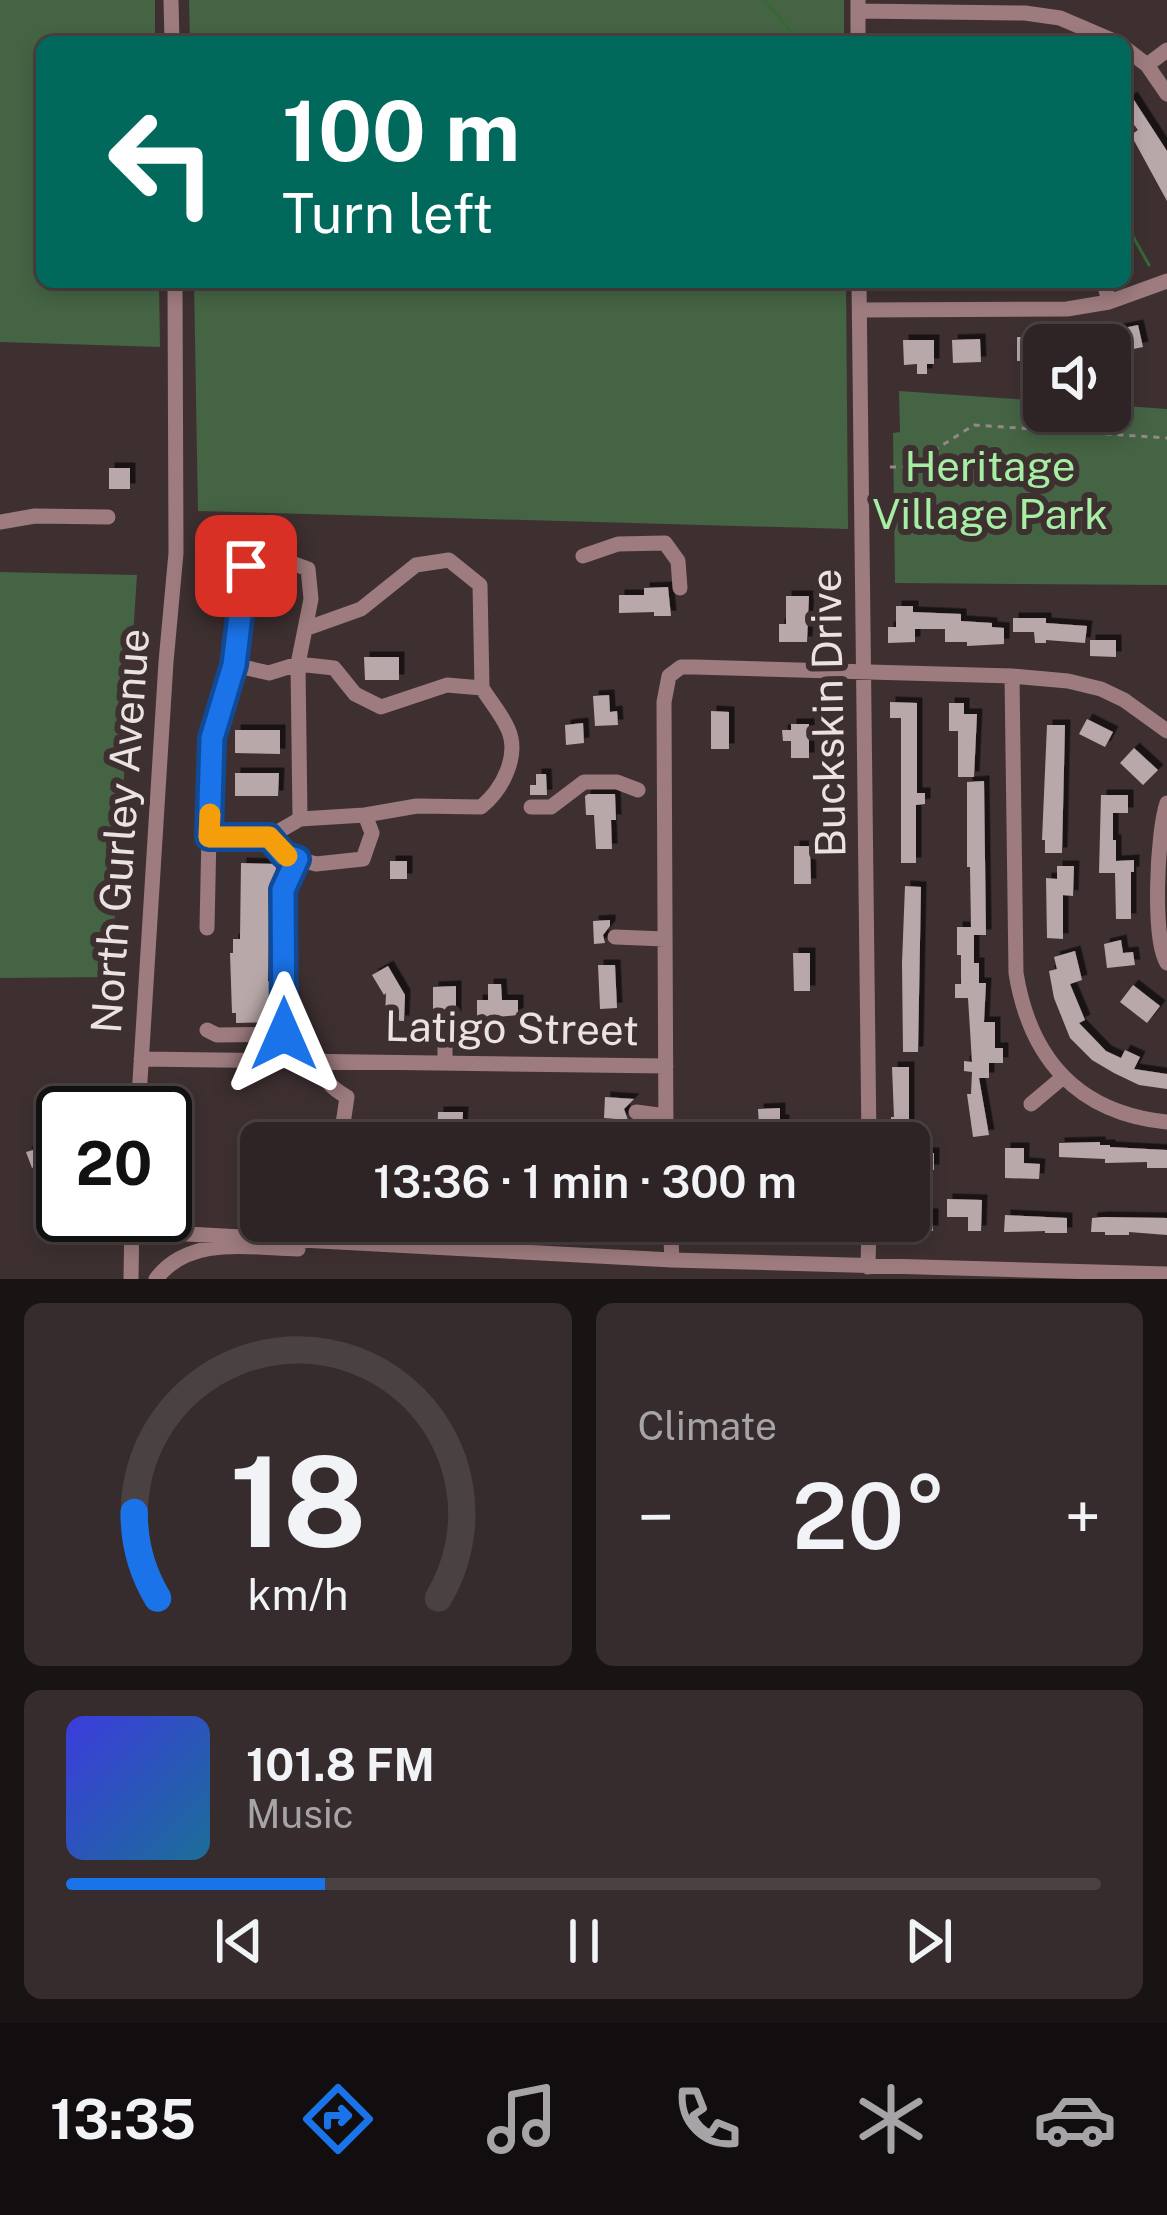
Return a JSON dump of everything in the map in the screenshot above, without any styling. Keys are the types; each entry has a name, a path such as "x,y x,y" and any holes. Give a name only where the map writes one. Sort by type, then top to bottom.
{"street":[{"path":"171,0 172,36"},
{"path":"858,6 1025,13 1060,18 1102,36"},
{"path":"1147,65 1167,50"},
{"path":"1131,53 1147,65 1167,94"},
{"path":"860,310 1067,309 1109,302 1167,281"},
{"name":"North Gurley Avenue","path":"140,1086 176,553 175,288"},
{"name":"Buckskin Drive","path":"859,288 869,1122"},
{"path":"1106,288 1109,302"},
{"path":"0,522 35,516 108,517"},
{"path":"583,556 617,544 665,543 678,561 680,588"},
{"path":"207,928 212,738 234,665 246,566 281,559 308,569 311,599 298,664 300,819"},
{"path":"209,837 269,837 300,819 417,806 481,807 495,796 505,778 511,733 482,688 480,585 449,560 416,566 361,609 305,628"},
{"path":"234,665 268,673 298,664 334,668 355,694 381,707 447,685 482,688"},
{"path":"666,1122 664,702 669,676 681,668 695,667 1068,681 1101,689 1135,706 1167,731"},
{"path":"1012,676 1020,1002 1062,1078 1085,1096 1112,1108 1167,1122"},
{"path":"531,807 551,807 584,782 616,782 638,790"},
{"path":"1167,803 1159,835 1159,939 1167,964"},
{"path":"269,837 284,855 316,864 363,860 372,833 365,815"},
{"path":"295,1061 284,1034 283,890 297,859"},
{"path":"615,937 665,939"},
{"path":"445,1022 445,1063"},
{"path":"207,1030 217,1036 284,1034"},
{"name":"Latigo Street","path":"141,1059 666,1066"},
{"path":"324,1061 330,1088 347,1097 343,1122"},
{"path":"1031,1104 1062,1078"},
{"path":"636,1112 666,1116"},
{"path":"192,1228 672,1260 1167,1274"},
{"path":"131,1279 132,1242"},
{"path":"671,1242 672,1260"},
{"path":"868,1267 869,1242"},
{"path":"156,1279 189,1253 222,1246 364,1252 411,1245"}],"path":[{"path":"890,467 908,466 974,425 1167,438"}],"green space":[{"path":"0,0 155,0 155,36 36,36 36,288 159,288 160,347 0,342"},
{"path":"189,0 844,0 844,36 190,36"},
{"path":"194,288 846,288 848,529 198,511"},
{"name":"Heritage Village Park","path":"899,391 1023,400 1023,432 1131,432 1131,406 1167,409 1167,585 895,583 893,433 900,432"},
{"path":"0,572 137,575 111,977 0,978"}],"building":[{"path":"1131,98 1167,151 1167,201 1131,135 1138,130 1131,121"},
{"path":"1138,325 1143,347 1131,349 1131,326"},
{"path":"1017,337 1023,337 1023,361 1017,361"},
{"path":"980,339 981,362 953,363 952,340"},
{"path":"903,340 934,340 934,364 927,364 927,374 917,374 917,364 904,365"},
{"path":"109,468 130,468 130,489 109,489"},
{"path":"668,587 671,616 619,613 619,595 644,595 644,588"},
{"path":"786,596 809,596 807,642 779,642 779,624 786,624"},
{"path":"896,606 992,623 992,627 1004,628 1004,644 945,642 945,629 915,629 915,642 888,643 888,627 896,627"},
{"path":"1013,618 1087,626 1085,643 1035,643 1034,632 1013,632"},
{"path":"1090,640 1116,640 1116,657 1090,656"},
{"path":"364,657 399,657 399,680 365,680"},
{"path":"609,695 610,712 617,711 618,725 595,726 593,696"},
{"path":"890,702 917,703 917,793 925,793 925,804 916,805 916,863 901,863 901,718 890,718"},
{"path":"949,703 964,703 964,714 977,714 974,777 958,777 958,731 949,731"},
{"path":"711,711 729,712 729,749 711,749"},
{"path":"1087,719 1113,732 1105,747 1079,734"},
{"path":"583,723 584,743 566,745 565,725"},
{"path":"791,724 809,724 809,758 791,758 791,741 783,741 782,730 791,730"},
{"path":"1047,725 1065,725 1062,853 1045,853 1042,840"},
{"path":"235,730 280,730 280,754 235,753"},
{"path":"1134,748 1158,770 1143,785 1120,763"},
{"path":"235,773 279,773 278,796 235,796"},
{"path":"536,774 546,774 547,795 530,795"},
{"path":"984,781 986,935 974,935 974,963 979,963 979,983 986,983 984,1022 995,1022 995,1048 1003,1048 1003,1063 989,1063 989,1078 979,1078 989,1135 973,1137 967,1094 971,1094 972,1072 964,1071 964,1061 972,1062 968,998 955,998 955,984 961,984 957,927 971,927 967,782"},
{"path":"588,794 615,794 612,849 596,849 594,815 586,815"},
{"path":"1101,795 1128,795 1128,813 1113,813 1113,840 1116,861 1134,860 1131,919 1116,919 1115,873 1099,873"},
{"path":"794,846 810,846 811,884 794,884"},
{"path":"390,861 407,861 407,879 390,879"},
{"path":"241,863 276,864 269,921 272,1022 236,1023 236,1013 232,1013 230,953 233,939 240,939"},
{"path":"1057,866 1074,866 1073,896 1063,895 1063,939 1047,938 1046,878 1057,879"},
{"path":"905,886 921,887 918,1052 903,1052"},
{"path":"610,920 603,935 605,943 594,944 593,921"},
{"path":"1121,940 1123,953 1133,952 1135,965 1107,968 1104,944"},
{"path":"1075,951 1082,980 1070,984 1085,1020 1079,1023 1106,1051 1121,1058 1125,1050 1140,1057 1134,1069 1167,1074 1167,1089 1139,1085 1114,1073 1070,1038 1049,971 1057,969 1054,957"},
{"path":"793,953 810,953 810,991 794,991"},
{"path":"598,965 615,965 617,1008 600,1009"},
{"path":"388,966 405,995 404,1021 385,1020 386,993 372,975"},
{"path":"488,984 501,984 502,1000 518,1000 518,1015 477,1019 477,1000 488,1000"},
{"path":"1133,985 1160,1006 1147,1023 1120,1002"},
{"path":"456,986 456,1017 444,1010 433,1018 433,987"},
{"path":"892,1067 909,1067 909,1122 891,1122"},
{"path":"605,1097 634,1099 624,1109 628,1120 604,1118"},
{"path":"780,1108 784,1122 759,1122 758,1109"},
{"path":"438,1112 463,1112 462,1122 438,1122"},
{"path":"1100,1142 1110,1147 1167,1150 1167,1168 1147,1168 1147,1162 1059,1157 1059,1143"},
{"path":"1005,1148 1024,1148 1024,1163 1040,1164 1039,1179 1005,1178"},
{"path":"36,1149 36,1166 32,1168 26,1152"},
{"path":"947,1199 982,1200 981,1231 968,1231 968,1217 947,1217"},
{"path":"1005,1215 1067,1218 1067,1233 1004,1232"},
{"path":"1092,1218 1167,1218 1167,1235 1091,1232"}],"waterway":[{"path":"764,0 795,36"},
{"path":"1131,233 1149,265"}],"slow traffic":[{"path":"210,814 209,837 269,837 287,856"}],"route":[{"path":"246,566 234,665 212,738 209,837 269,837 284,855 297,859 283,890 284,1034"}]}
